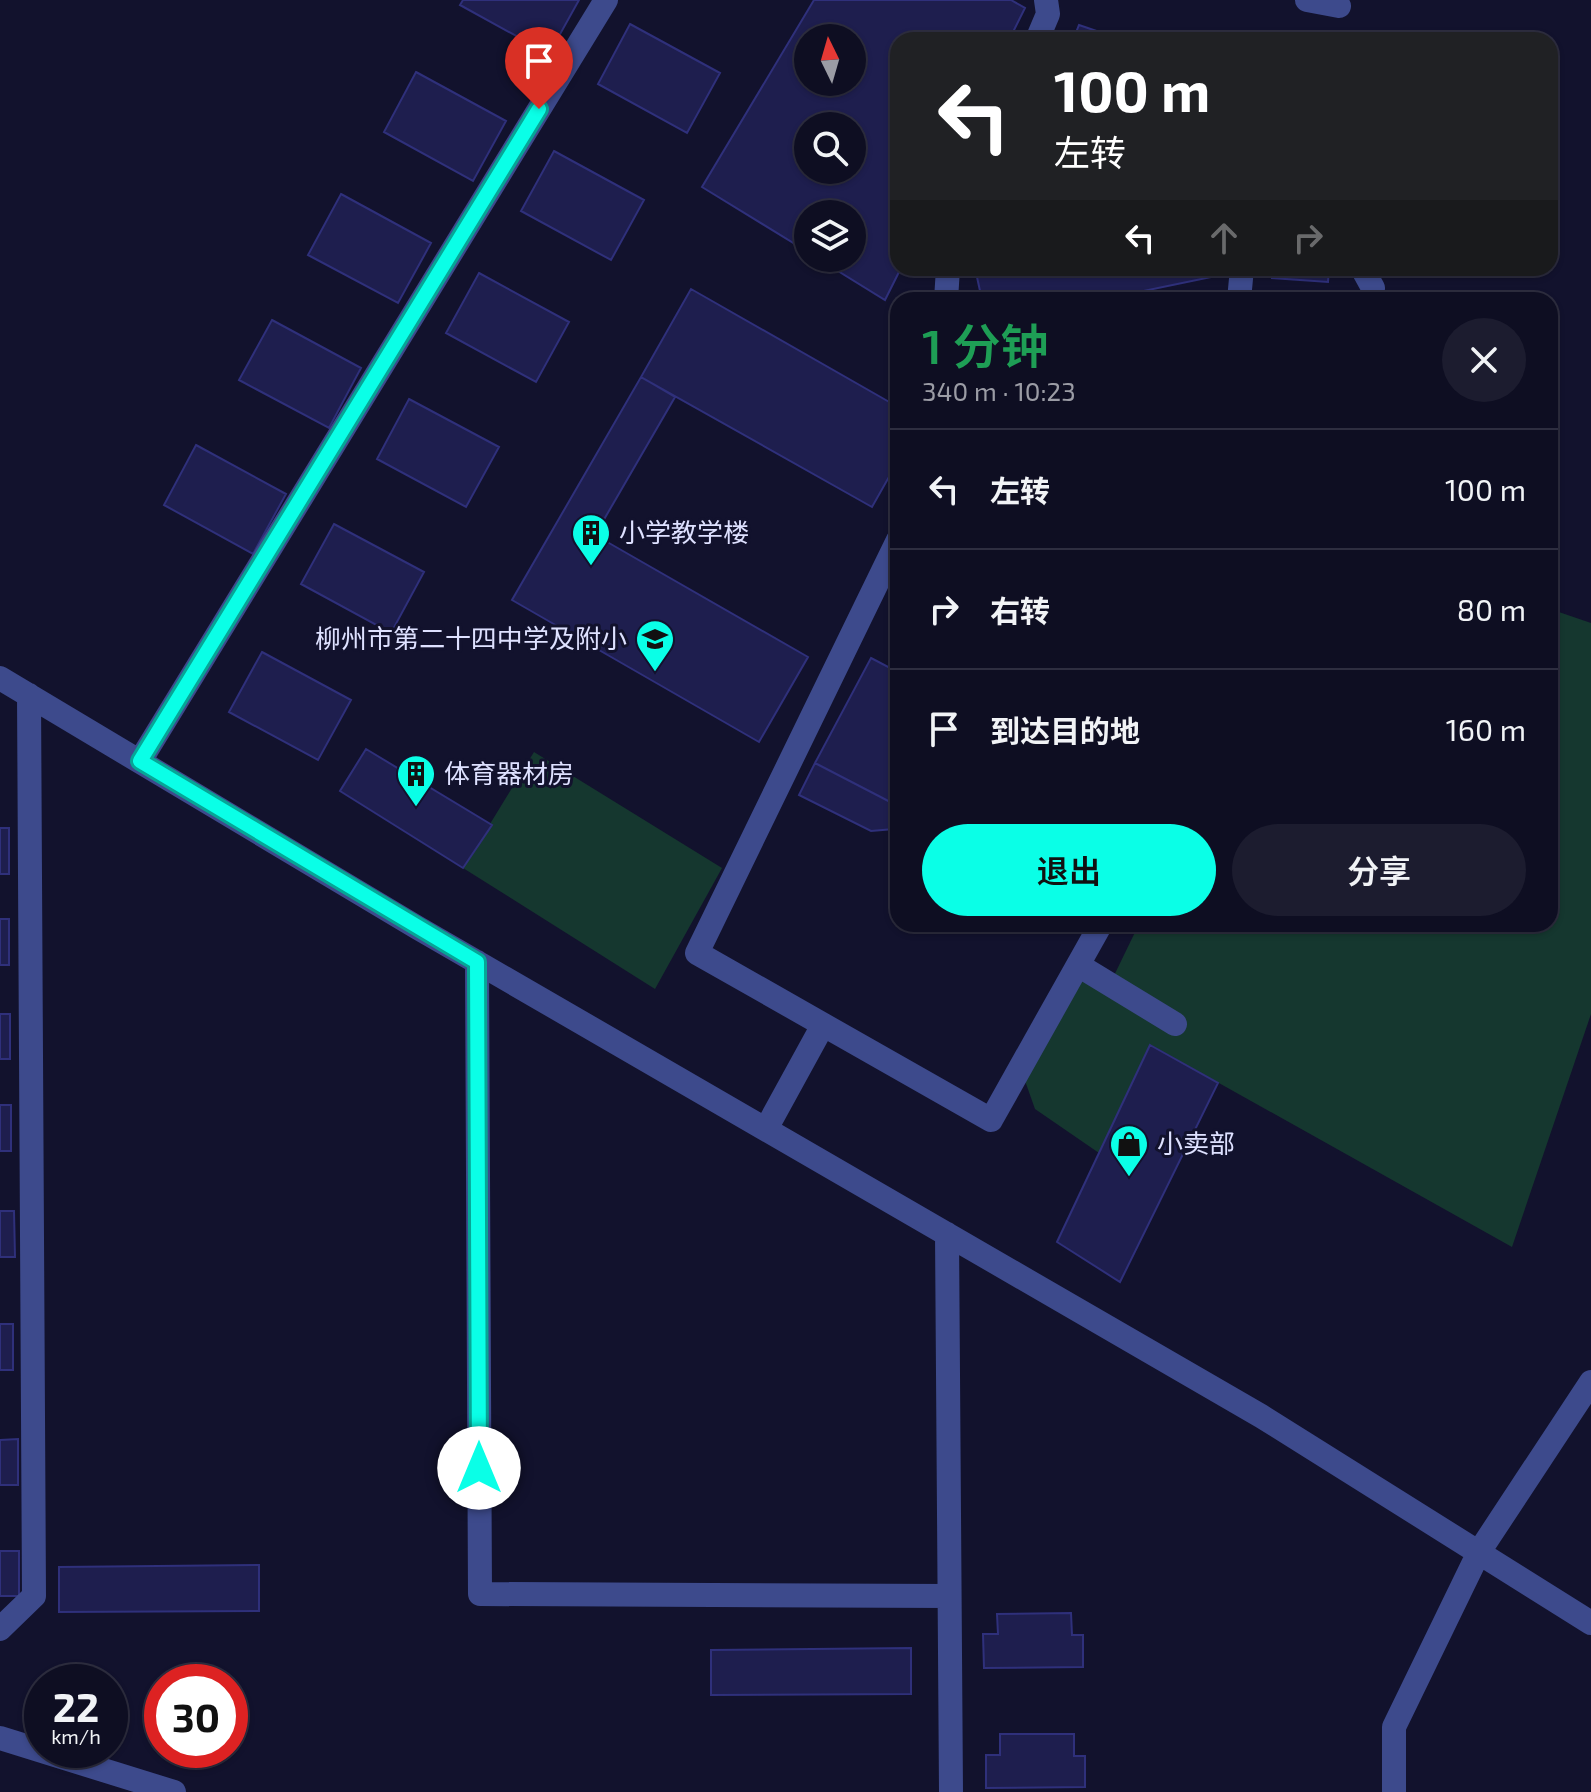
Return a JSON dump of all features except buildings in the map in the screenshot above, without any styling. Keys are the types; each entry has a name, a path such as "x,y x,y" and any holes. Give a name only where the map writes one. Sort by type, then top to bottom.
{"street":[{"path":"140,761 606,0"},
{"path":"1307,0 1339,6"},
{"path":"1039,32 1047,7"},
{"path":"890,556 697,953 991,1120 1097,932"},
{"path":"0,678 477,962 1261,1416 1591,1623"},
{"path":"0,1629 34,1596 29,695"},
{"path":"477,962 480,1594 949,1596"},
{"path":"1078,965 1175,1024"},
{"path":"766,1129 823,1025"},
{"path":"947,1234 951,1792"},
{"path":"1394,1792 1394,1727 1479,1552 1591,1382"},
{"path":"0,1738 174,1792"}],"green space":[{"path":"1558,612 1591,623 1591,1014 1512,1247 1151,1045 1099,1153 1035,1109 1024,1078 1080,974 1108,988 1135,932 1558,932"},
{"path":"534,752 722,868 655,989 463,868"}],"place":[{"name":"小学教学楼","path":"591,567"},
{"name":"柳州市第二十四中学及附小","path":"655,673"},
{"name":"体育器材房","path":"416,808"},
{"name":"小卖部","path":"1129,1178"}],"route":[{"path":"479,1468 477,962 140,761 539,109"}]}
